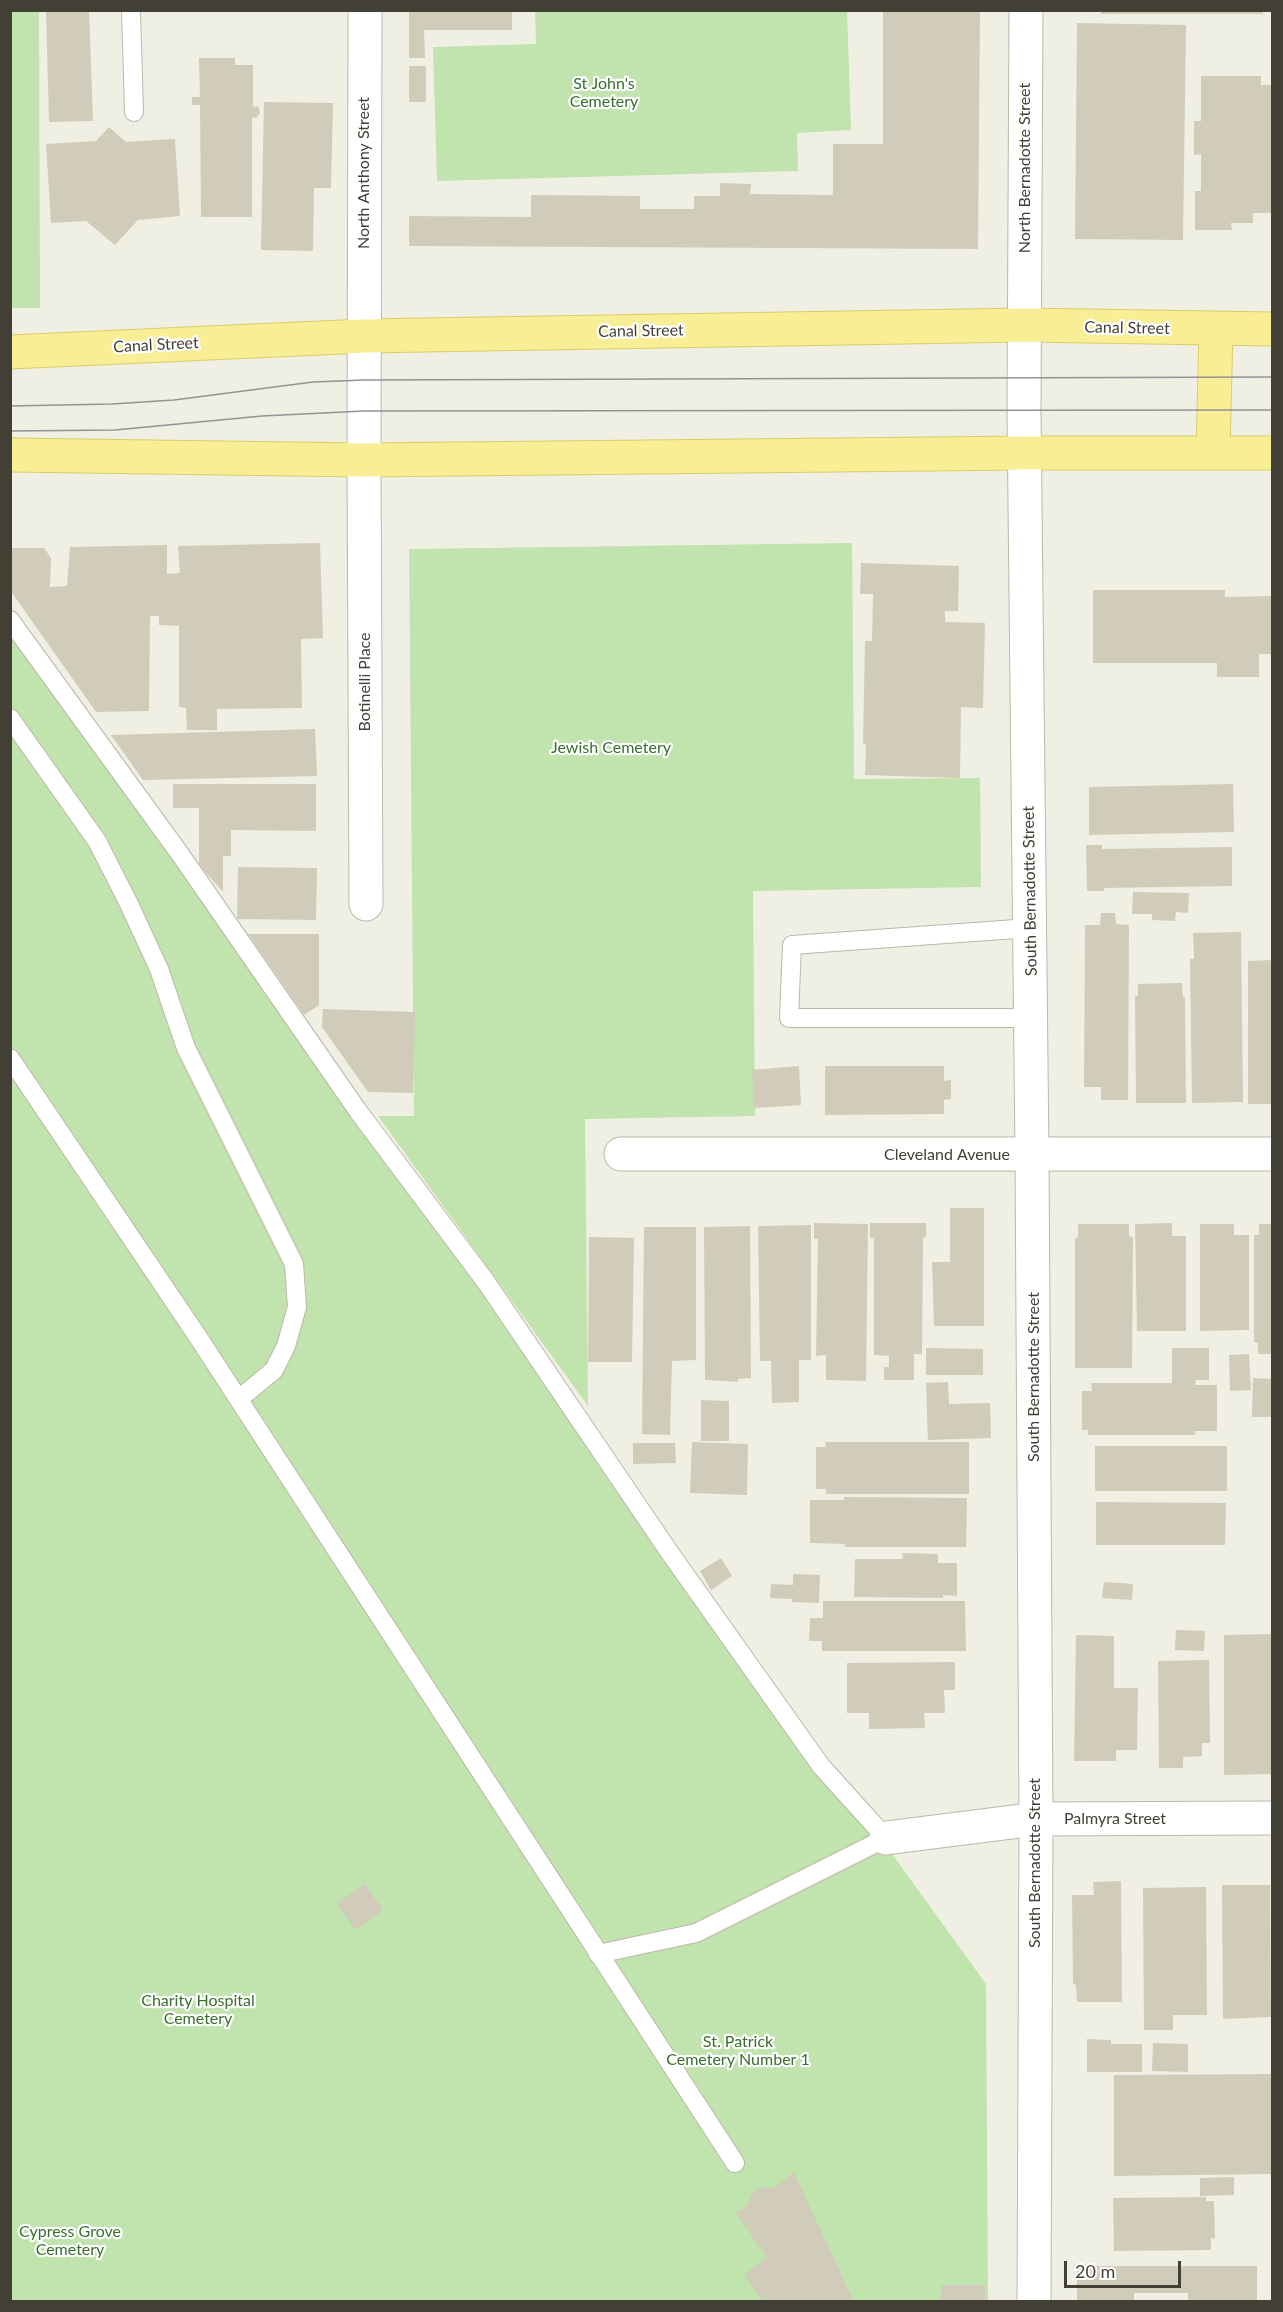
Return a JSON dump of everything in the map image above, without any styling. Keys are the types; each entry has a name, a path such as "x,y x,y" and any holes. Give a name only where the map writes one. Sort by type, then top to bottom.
{"main road":[{"name":"Canal Street","path":"10,352 364,336 1025,325 1272,330"},
{"path":"1213,453 1216,330"},
{"path":"10,455 364,460 1025,453 1272,453"}],"street":[{"name":"North Anthony Street","path":"364,460 365,10"},
{"name":"North Bernadotte Street","path":"1025,453 1026,10"},
{"name":"South Bernadotte Street","path":"1025,453 1036,1819 1034,2301"},
{"name":"Botinelli Place","path":"364,460 366,904"},
{"name":"Cleveland Avenue","path":"621,1154 1272,1154"},
{"name":"Palmyra Street","path":"886,1838 1036,1819 1272,1818"}],"lane":[{"path":"130,10 134,112"},
{"path":"10,620 180,854 358,1110 486,1282 670,1553 821,1766 886,1838 696,1933 598,1954"},
{"path":"10,718 97,841 159,969 186,1048 294,1264 297,1306 286,1346 274,1370 238,1400"},
{"path":"1030,928 792,945 789,1018 1031,1018"},
{"path":"10,1058 238,1400 735,2163"}],"green space":[{"path":"10,11 39,11 40,308 11,308"},
{"name":"St John's Cemetery","path":"535,11 847,11 851,130 797,133 798,171 437,181 433,47 536,44"},
{"name":"Jewish Cemetery","path":"852,543 854,779 980,778 981,887 753,891 755,1116 585,1119 588,1406 378,1116 414,1116 409,549"},
{"name":"St. Patrick Cemetery Number 1","path":"10,633 986,1984 988,2301 11,2301"}],"building":[{"path":"46,10 89,10 93,121 49,122"},
{"path":"409,10 512,10 512,30 424,30 425,58 409,58"},
{"path":"883,10 980,10 978,249 409,246 409,216 531,217 531,195 640,196 640,209 694,209 694,196 720,196 720,183 751,184 750,194 833,195 833,144 883,144"},
{"path":"1101,10 1263,10 1263,14 1101,14"},
{"path":"1077,23 1186,25 1183,240 1075,239"},
{"path":"199,58 235,58 235,65 253,65 253,107 258,106 260,113 256,118 252,117 252,217 201,217 200,105 192,105 192,97 200,97"},
{"path":"409,66 426,66 426,102 409,102"},
{"path":"1201,76 1261,76 1261,85 1272,85 1272,213 1253,213 1253,223 1231,223 1232,230 1195,230 1195,191 1201,191 1201,154 1194,155 1194,121 1201,121"},
{"path":"264,102 333,103 331,188 314,188 313,251 261,250"},
{"path":"109,127 126,142 175,139 180,216 138,220 115,245 86,221 51,223 46,144 96,141"},
{"path":"320,543 323,638 301,639 302,708 217,709 217,730 187,730 186,708 179,707 179,626 159,625 159,616 150,616 149,711 96,712 10,590 10,548 44,548 51,558 50,587 67,586 70,547 167,545 167,574 180,573 178,546"},
{"path":"861,563 959,566 958,611 945,611 945,622 985,623 983,708 961,707 960,778 865,775 866,744 863,743 865,641 872,641 873,594 860,594"},
{"path":"1093,590 1225,590 1225,597 1272,596 1272,654 1259,654 1259,677 1217,677 1217,663 1093,663"},
{"path":"315,729 317,776 143,780 111,735"},
{"path":"173,784 316,784 316,831 231,830 231,856 223,856 223,892 199,865 199,808 173,808"},
{"path":"1233,784 1234,832 1089,835 1089,787"},
{"path":"1086,845 1102,845 1102,849 1232,847 1232,886 1104,888 1104,891 1087,891"},
{"path":"238,867 317,868 316,920 237,919"},
{"path":"1133,892 1189,893 1188,913 1176,912 1175,921 1152,920 1152,914 1132,914"},
{"path":"1101,913 1115,913 1116,924 1129,925 1128,1100 1101,1100 1101,1087 1084,1087 1085,925 1100,925"},
{"path":"1241,932 1243,1102 1192,1103 1190,959 1194,959 1193,933"},
{"path":"248,934 319,934 319,1005 304,1015"},
{"path":"1272,960 1272,1104 1248,1104 1248,961"},
{"path":"1182,983 1183,997 1185,997 1186,1103 1136,1103 1135,996 1138,996 1138,984"},
{"path":"323,1009 415,1012 413,1093 368,1092 322,1027"},
{"path":"799,1066 801,1105 754,1108 752,1070"},
{"path":"825,1066 944,1066 944,1081 951,1080 951,1099 944,1100 944,1114 825,1115"},
{"path":"950,1208 984,1208 984,1326 934,1326 932,1262 950,1262"},
{"path":"814,1223 868,1224 866,1381 826,1380 826,1355 816,1356 818,1239 814,1239"},
{"path":"870,1223 926,1223 926,1238 923,1237 922,1354 914,1354 914,1380 884,1380 884,1367 889,1367 889,1356 874,1355 874,1238 870,1238"},
{"path":"1172,1223 1172,1236 1186,1236 1186,1331 1137,1331 1135,1224"},
{"path":"1078,1224 1129,1224 1129,1236 1133,1237 1132,1368 1075,1368 1075,1238 1078,1238"},
{"path":"1200,1224 1234,1224 1234,1235 1249,1235 1249,1330 1200,1331"},
{"path":"1259,1224 1272,1224 1272,1354 1258,1354 1258,1343 1254,1342 1254,1235 1259,1235"},
{"path":"811,1225 811,1360 799,1360 799,1402 772,1403 771,1361 760,1361 758,1226"},
{"path":"750,1226 751,1378 738,1379 738,1382 705,1380 704,1227"},
{"path":"644,1227 696,1227 696,1360 672,1361 670,1435 642,1434"},
{"path":"589,1237 634,1238 632,1362 588,1362"},
{"path":"926,1348 983,1349 983,1375 926,1375"},
{"path":"1172,1348 1209,1348 1209,1380 1196,1380 1195,1385 1217,1385 1217,1431 1195,1431 1195,1435 1088,1435 1088,1430 1082,1430 1082,1391 1092,1391 1091,1383 1172,1383"},
{"path":"1249,1354 1251,1390 1230,1391 1229,1355"},
{"path":"1253,1378 1272,1379 1272,1417 1252,1417"},
{"path":"948,1382 949,1404 990,1403 991,1438 928,1440 926,1383"},
{"path":"701,1400 729,1401 729,1441 701,1441"},
{"path":"692,1442 748,1444 747,1495 690,1493"},
{"path":"825,1442 969,1442 969,1494 826,1494 826,1489 816,1489 816,1447 826,1447"},
{"path":"633,1443 675,1443 676,1463 633,1464"},
{"path":"1095,1446 1227,1446 1227,1491 1095,1491"},
{"path":"844,1497 967,1498 966,1547 845,1547 845,1544 810,1543 810,1500 844,1500"},
{"path":"1096,1502 1226,1503 1225,1545 1096,1545"},
{"path":"902,1553 938,1554 938,1563 957,1563 957,1596 943,1595 943,1598 854,1597 855,1559 903,1559"},
{"path":"721,1558 732,1576 711,1590 700,1571"},
{"path":"793,1574 820,1575 819,1603 770,1598 771,1584 793,1585"},
{"path":"1104,1582 1133,1584 1132,1600 1102,1598"},
{"path":"823,1601 965,1601 966,1651 822,1651 822,1641 809,1641 810,1618 823,1618"},
{"path":"1176,1630 1205,1631 1204,1651 1175,1650"},
{"path":"1272,1634 1272,1774 1224,1775 1224,1635"},
{"path":"1076,1635 1114,1636 1114,1688 1138,1688 1137,1750 1116,1750 1116,1761 1074,1761"},
{"path":"1209,1660 1210,1743 1202,1743 1202,1756 1183,1757 1183,1768 1159,1768 1158,1661"},
{"path":"955,1662 955,1690 944,1690 945,1713 924,1713 925,1728 869,1729 869,1713 847,1713 847,1663"},
{"path":"1121,1881 1122,2002 1077,2002 1076,1985 1073,1984 1072,1895 1094,1895 1093,1882"},
{"path":"365,1884 383,1910 355,1930 337,1903"},
{"path":"1222,1885 1270,1885 1271,2017 1223,2019"},
{"path":"1206,1887 1207,2015 1173,2015 1173,2030 1144,2030 1143,1888"},
{"path":"1087,2039 1111,2040 1111,2044 1142,2044 1142,2072 1087,2072"},
{"path":"1153,2043 1188,2044 1188,2072 1152,2071"},
{"path":"1272,2074 1272,2174 1114,2176 1114,2075"},
{"path":"794,2172 853,2300 850,2302 763,2302 744,2274 767,2258 736,2213 748,2205 751,2194 762,2187 774,2188"},
{"path":"1234,2177 1234,2195 1200,2196 1200,2178"},
{"path":"1206,2197 1206,2201 1214,2201 1215,2239 1211,2238 1211,2250 1114,2251 1113,2198"},
{"path":"1077,2266 1257,2266 1257,2301 1188,2301 1188,2293 1134,2293 1134,2302 1077,2302"},
{"path":"941,2285 985,2285 985,2302 940,2302"}],"tram line":[{"path":"10,406 174,400 313,382 364,380 1272,377"},
{"path":"10,431 115,430 262,416 364,411 1272,410"}],"park label":[{"name":"Charity Hospital Cemetery","path":"198,2010"},
{"name":"Cypress Grove Cemetery","path":"70,2241"}]}
